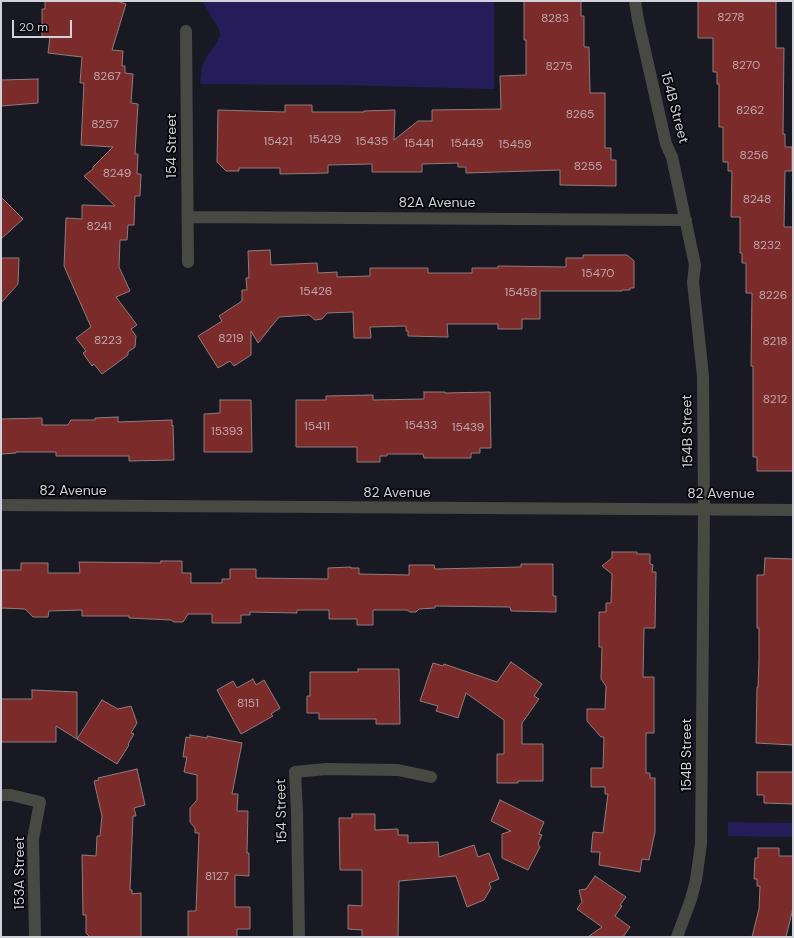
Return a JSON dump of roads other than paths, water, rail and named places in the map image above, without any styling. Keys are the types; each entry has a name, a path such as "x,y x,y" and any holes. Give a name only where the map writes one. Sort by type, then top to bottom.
{"street":[{"name":"154B Street","path":"635,1 666,144 672,157 686,220 694,265 693,282 703,376 704,509 701,844 693,893 685,919 677,937"},
{"name":"154 Street","path":"186,31 188,262"},
{"name":"82A Avenue","path":"188,217 686,220"},
{"name":"82 Avenue","path":"1,505 793,510"},
{"name":"154 Street","path":"299,937 295,772 326,770 398,770 431,778"},
{"name":"153A Street","path":"1,795 11,795 40,802 33,839 35,937"}]}
